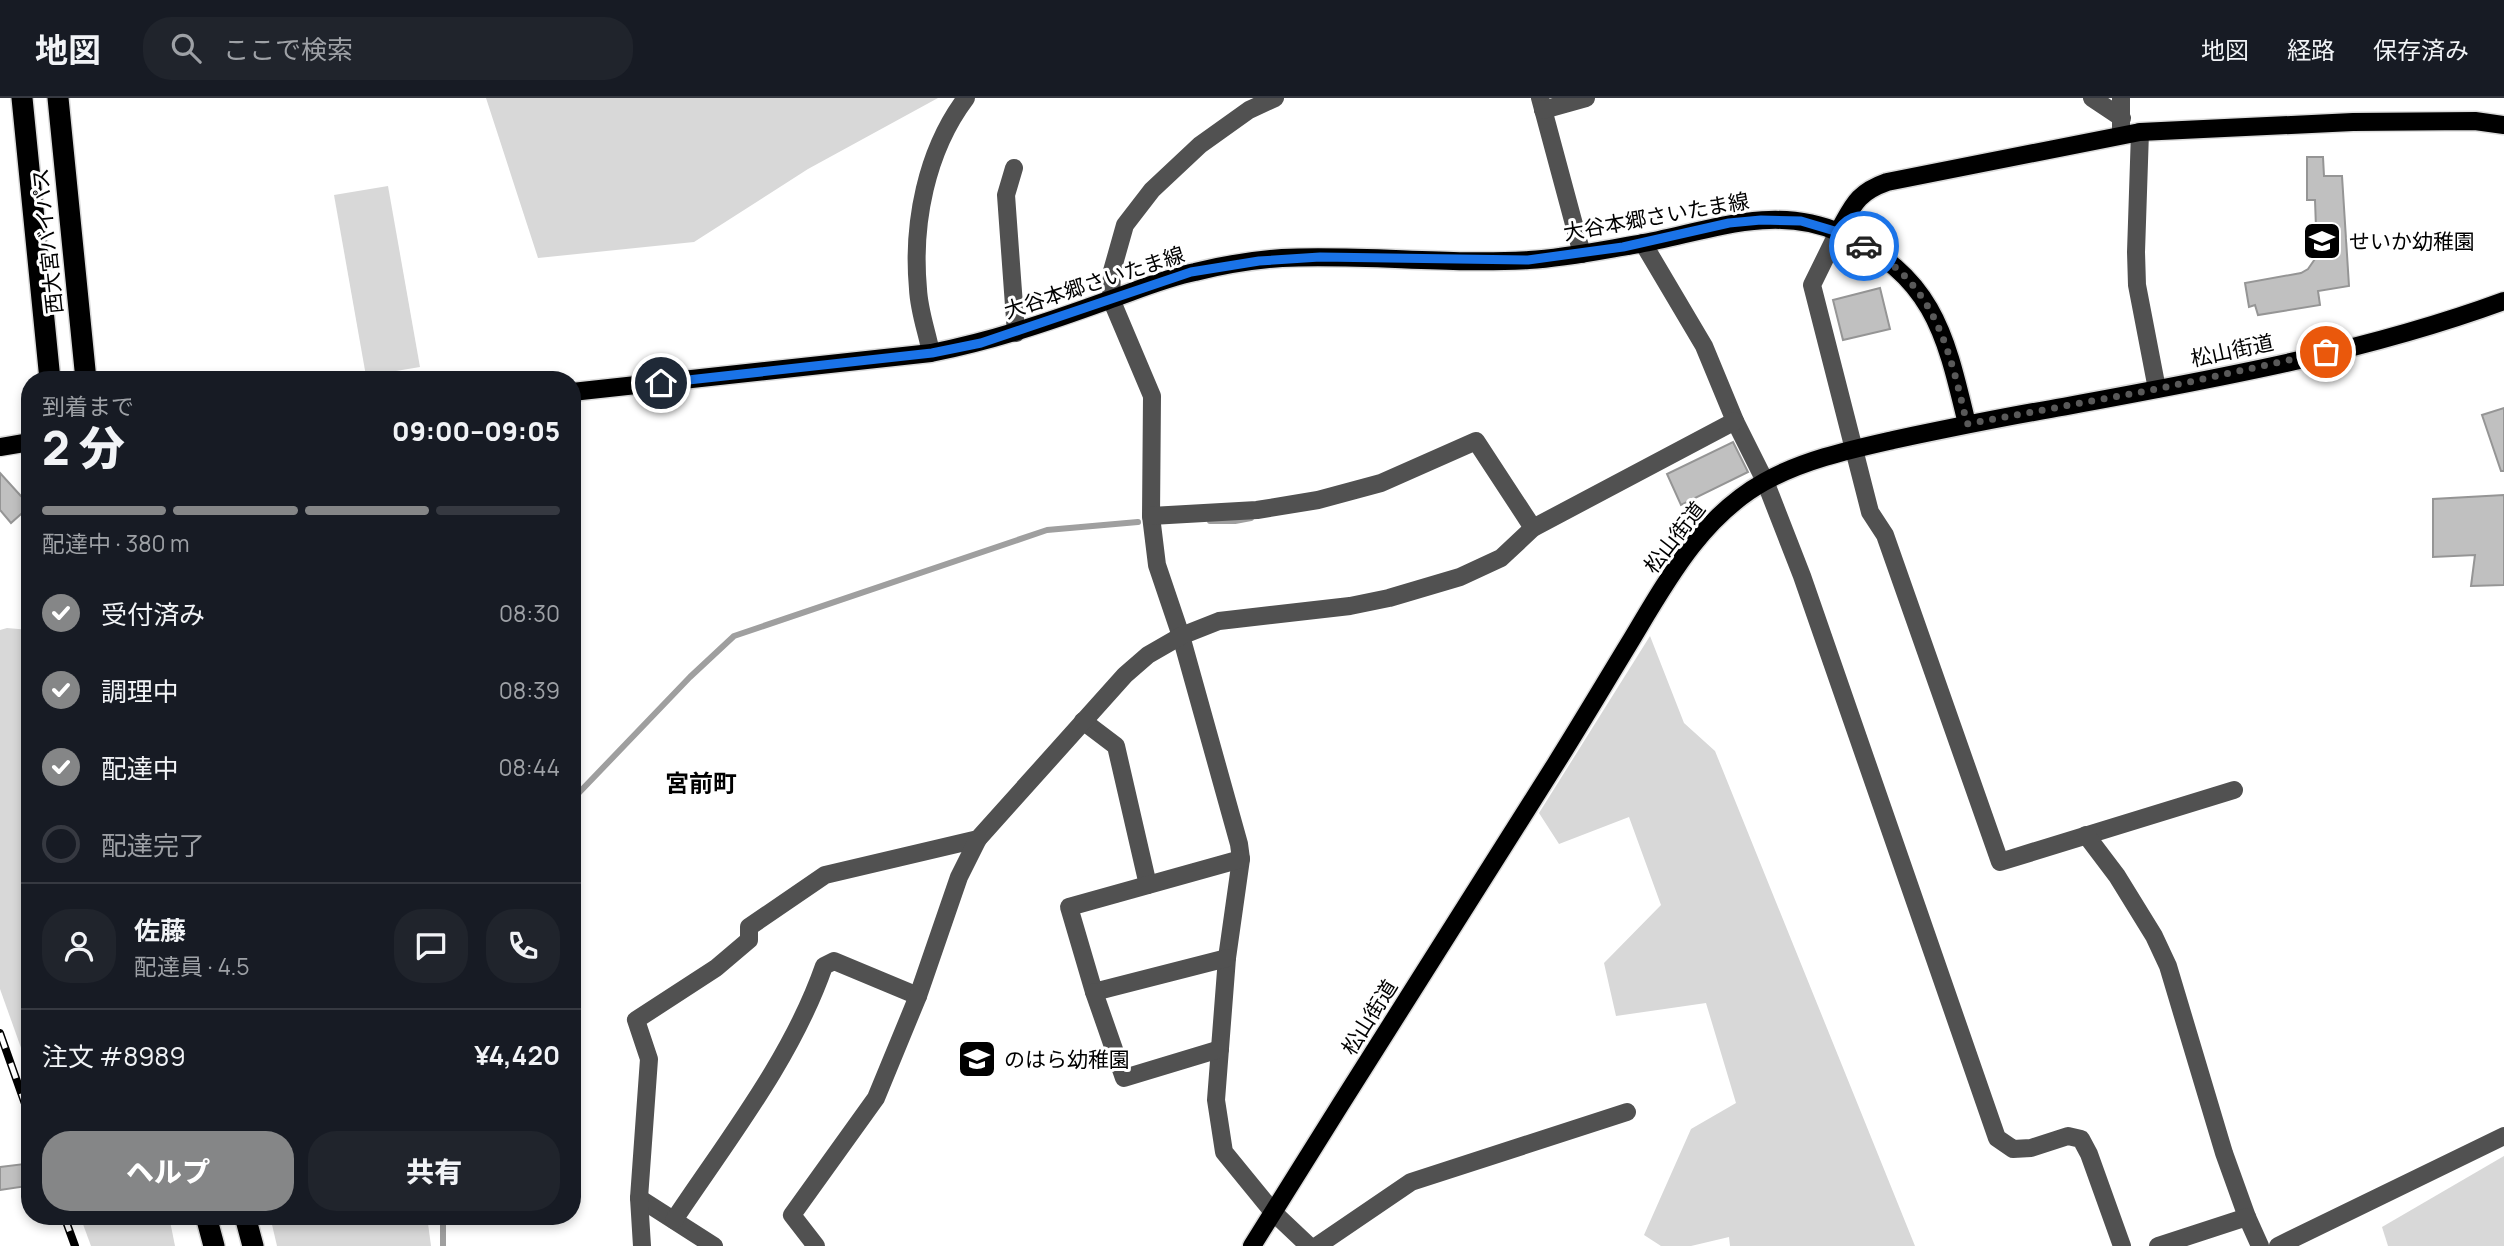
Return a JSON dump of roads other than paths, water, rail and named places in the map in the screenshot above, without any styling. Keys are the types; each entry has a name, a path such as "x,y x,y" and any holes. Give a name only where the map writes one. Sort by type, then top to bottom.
{"highway":[{"name":"西大宮バイパス","path":"22,98 49,371"},
{"name":"西大宮バイパス","path":"58,98 85,371"},
{"path":"208,1225 214,1246"},
{"path":"247,1225 253,1246"}],"main road":[{"path":"1838,232 1856,200 1870,188 2122,127 2140,132 2353,121 2475,121 2504,125"},
{"name":"大谷本郷さいたま線","path":"581,391 932,353 1016,333 1191,272 1280,258 1528,260 1582,254 1729,223 1761,220 1801,221 1838,232 1876,252 1906,275 1933,313 1945,340 1967,424"},
{"name":"松山街道","path":"1252,1246 1679,564 1718,515 1765,481 1853,449 1967,424 2157,389 2419,331 2504,302"},
{"path":"0,447 21,444"}],"street":[{"path":"932,353 918,292 916,238 926,184 950,119 965,98"},
{"path":"1275,98 1249,110 1200,145 1152,190 1125,225 1112,271 1111,299 1152,396 1151,516 1157,565 1181,635 1241,859 1227,958 1216,1100 1224,1152 1273,1212 1309,1246"},
{"path":"1582,254 1542,104 1586,98"},
{"path":"2092,98 2122,127"},
{"path":"2121,98 2122,127"},
{"path":"2140,132 2137,285 2157,389"},
{"path":"1014,169 1006,195 1016,333"},
{"path":"1838,232 1812,285 1853,449 1870,512 1885,535 2000,862 2234,790"},
{"path":"1643,243 1704,346 1735,421 1765,481 1802,576 1997,1138 2012,1149 2031,1148 2068,1136 2081,1139 2089,1154 2122,1246"},
{"path":"816,1246 792,1215 876,1098 918,996 959,877 978,839 1125,675 1148,655 1181,635 1219,621 1350,606 1389,598 1460,577 1501,558 1533,528 1735,421"},
{"path":"1151,516 1257,510 1318,500 1381,483 1476,441 1533,528"},
{"path":"1083,721 1116,746 1148,885"},
{"path":"2086,835 2117,876 2154,936 2168,966 2224,1153 2260,1246"},
{"path":"642,1246 639,1198 649,1059 636,1020 716,968 749,940 750,927 825,874 978,839"},
{"path":"1220,1049 1124,1078 1094,992 1069,907 1241,859"},
{"path":"1094,992 1227,958"},
{"path":"674,1220 771,1075 811,1003 824,965 834,961 918,996"},
{"path":"1317,1246 1410,1182 1627,1112"},
{"path":"2278,1246 2504,1136"},
{"path":"639,1198 714,1246"},
{"path":"2158,1246 2247,1217"}],"waterway":[{"path":"1210,521 1251,518"},
{"path":"581,791 690,677 734,636 1047,530 1138,522"},
{"path":"443,1225 443,1246"}],"railway":[{"path":"0,1033 21,1092"},
{"path":"67,1225 75,1246"}],"place":[{"name":"せいか幼稚園","path":"2322,241"},
{"name":"のはら幼稚園","path":"977,1059"}],"district":[{"name":"宮前町","path":"701,782"}]}
